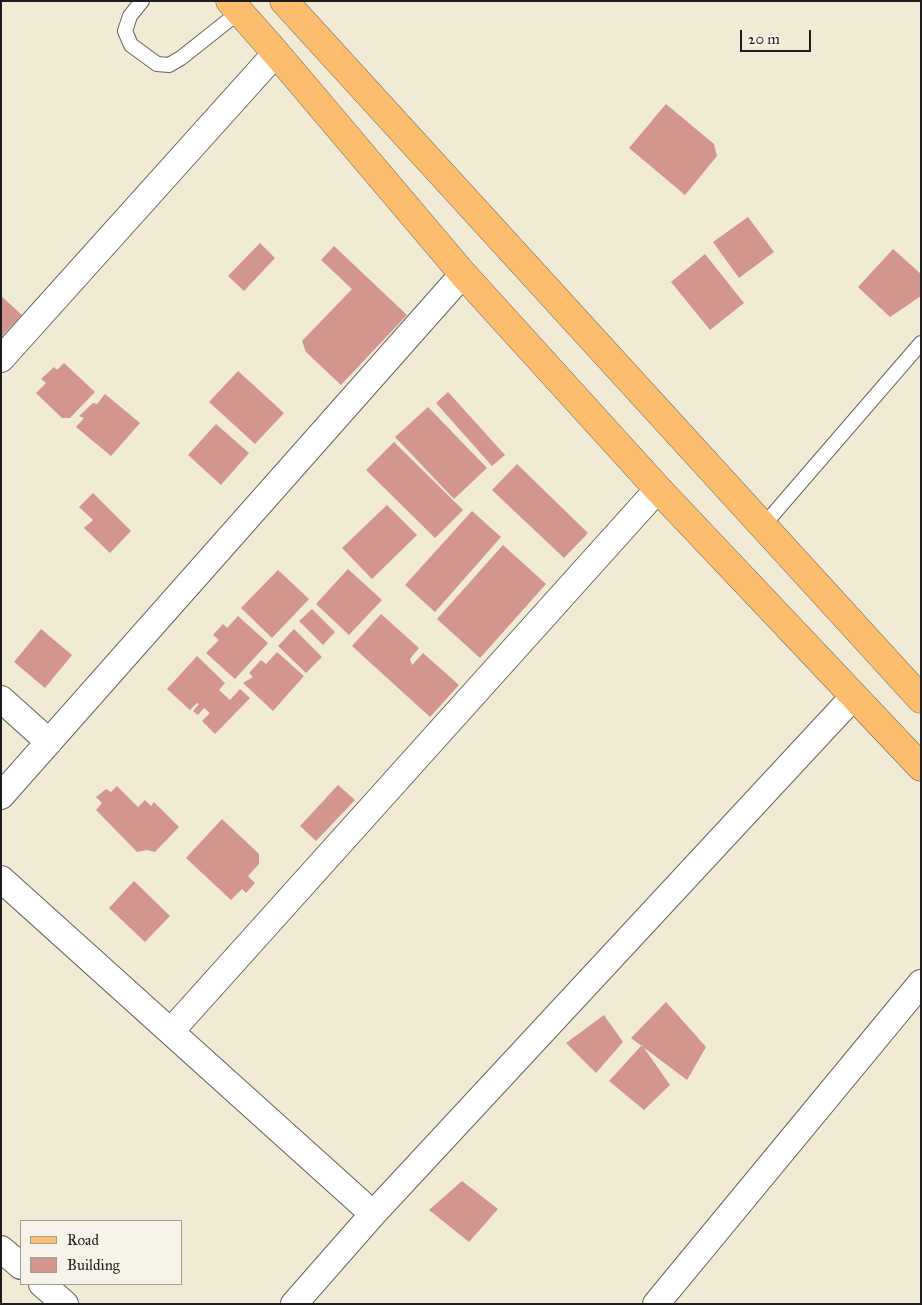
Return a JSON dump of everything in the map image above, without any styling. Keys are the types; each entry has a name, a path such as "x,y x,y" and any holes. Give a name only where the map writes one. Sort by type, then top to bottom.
{"main road":[{"path":"284,1 921,699"},
{"path":"235,7 464,274 658,489 921,767"}],"street":[{"path":"1,358 276,53"},
{"path":"1,796 464,274"},
{"path":"171,1031 658,489"},
{"path":"294,1304 374,1214 854,696"},
{"path":"1,699 49,742"},
{"path":"1,879 374,1214"},
{"path":"656,1304 921,983"},
{"path":"1,1248 20,1265"},
{"path":"43,1285 65,1304"}],"lane":[{"path":"142,1 130,16 125,31 131,45 157,64 168,65 181,58 235,7"},
{"path":"763,526 921,343"}],"building":[{"path":"666,104 714,144 717,156 685,195 629,148"},
{"path":"748,217 774,252 739,278 713,242"},
{"path":"260,243 275,258 244,291 228,276"},
{"path":"334,246 407,315 341,385 306,352 302,341 352,289 321,260"},
{"path":"893,249 921,274 921,296 890,317 858,287"},
{"path":"705,254 744,303 710,330 671,282"},
{"path":"1,296 22,315 1,337"},
{"path":"64,363 95,392 70,418 62,418 36,393 46,383 41,379 54,367 57,370"},
{"path":"238,371 284,413 255,444 209,402"},
{"path":"448,392 505,455 492,466 436,403"},
{"path":"105,394 140,423 111,456 76,427 84,418 79,416 93,403 97,404"},
{"path":"428,407 487,468 454,499 395,437"},
{"path":"216,424 249,453 221,485 188,455"},
{"path":"394,442 463,510 435,538 366,470"},
{"path":"517,464 588,533 564,558 492,490"},
{"path":"93,493 131,531 110,553 84,528 93,520 79,507"},
{"path":"387,505 417,535 372,579 342,548"},
{"path":"472,511 501,537 435,612 405,585"},
{"path":"503,545 546,584 480,658 437,619"},
{"path":"348,569 382,600 349,635 316,604"},
{"path":"278,570 309,599 272,638 241,608"},
{"path":"312,609 335,632 323,645 299,621"},
{"path":"381,614 419,648 410,659 412,665 423,653 459,685 430,717 352,646"},
{"path":"238,616 268,643 235,679 206,653 219,640 213,635 223,624 227,628"},
{"path":"41,629 72,655 45,688 14,662"},
{"path":"294,629 322,657 306,673 278,646"},
{"path":"277,652 304,676 273,711 243,683 253,677 249,673 261,660 266,664"},
{"path":"197,656 225,683 219,690 230,700 240,689 250,698 215,734 202,721 210,713 204,708 198,715 193,711 199,704 197,703 190,710 167,689"},
{"path":"338,785 355,800 316,841 300,826"},
{"path":"117,786 138,807 145,800 151,806 154,802 179,827 155,852 147,850 137,852 96,810 102,803 96,797 106,789 111,792"},
{"path":"222,819 259,854 259,864 248,876 255,883 246,893 242,889 231,900 186,858"},
{"path":"134,881 170,916 145,942 109,908"},
{"path":"666,1002 706,1047 687,1080 631,1038"},
{"path":"604,1015 623,1042 596,1073 566,1043"},
{"path":"642,1045 670,1085 644,1110 609,1081"},
{"path":"462,1181 498,1209 469,1242 429,1210"}]}
